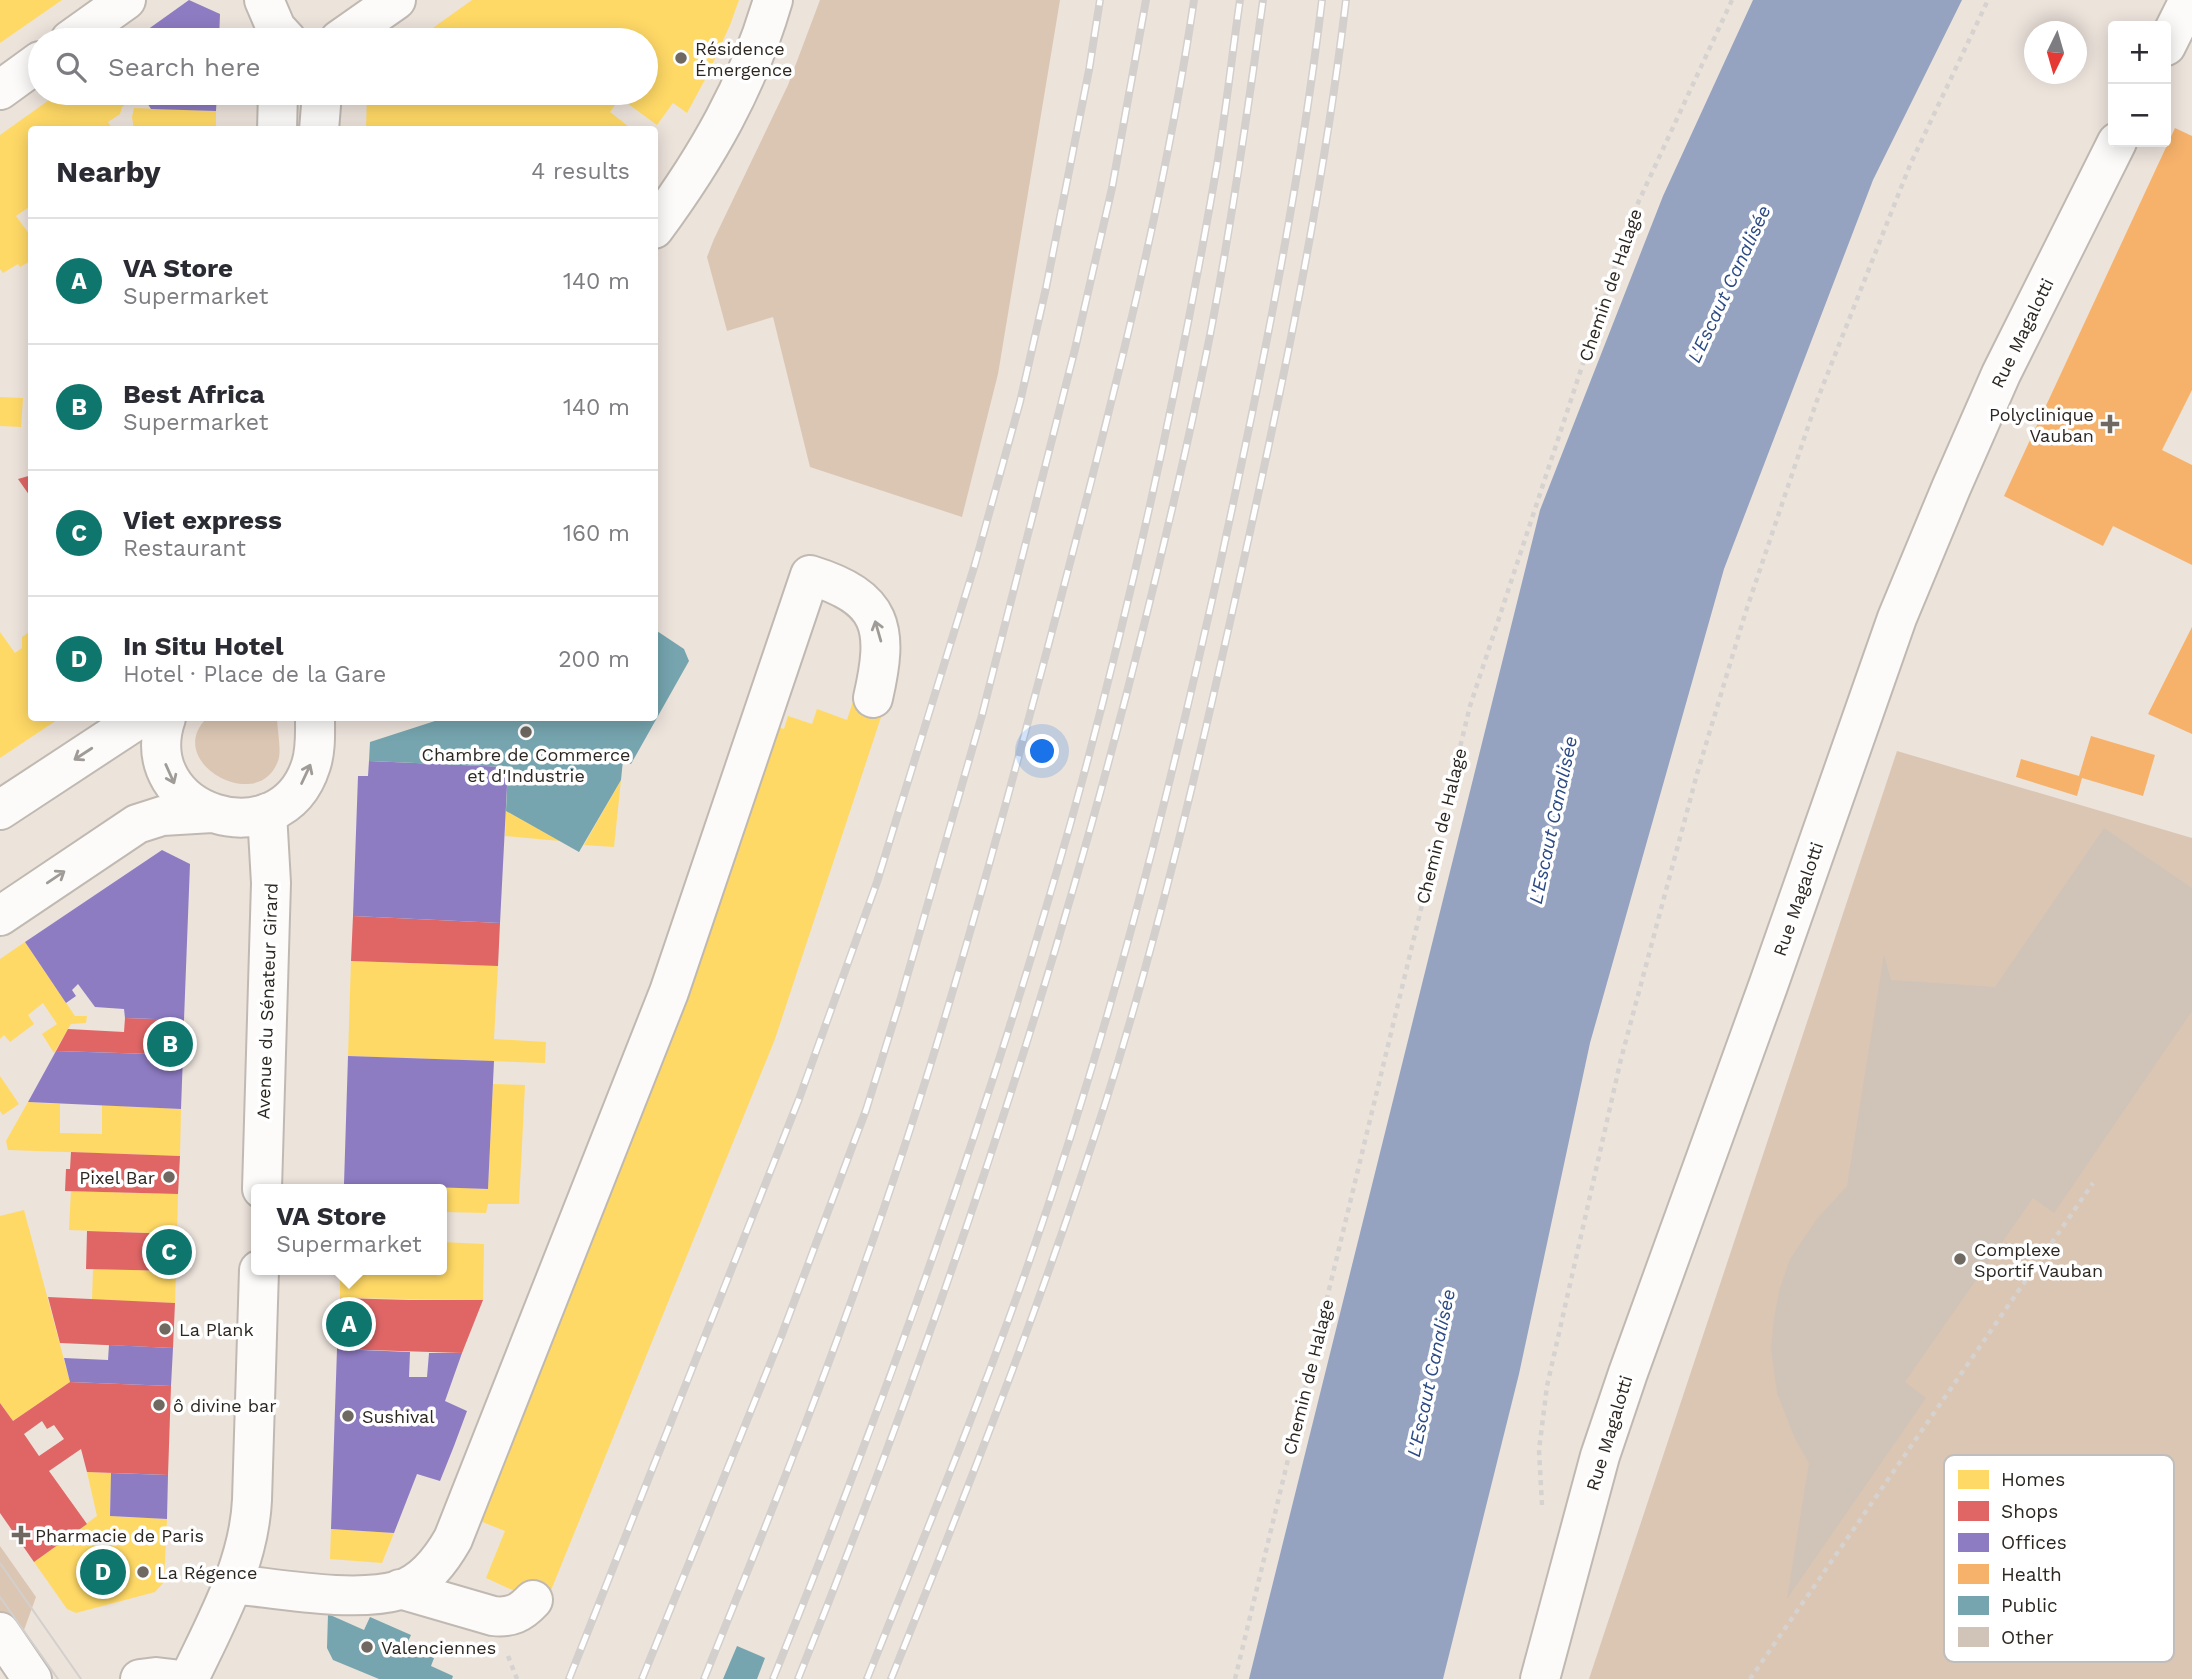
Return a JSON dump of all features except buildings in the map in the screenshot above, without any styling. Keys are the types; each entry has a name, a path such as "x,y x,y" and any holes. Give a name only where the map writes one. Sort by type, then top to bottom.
{"street":[{"path":"87,28 126,0"},
{"path":"357,28 396,0"},
{"path":"658,224 718,135 759,43 773,0"},
{"path":"2171,36 2189,0"},
{"path":"0,90 28,70"},
{"path":"278,105 278,126"},
{"path":"319,126 321,105"},
{"name":"Rue Magalotti","path":"1541,1679 1615,1409 1897,618 2001,374 2115,147"},
{"path":"233,1584 336,1594 381,1593 400,1590 416,1582 444,1555 453,1539 677,971 810,575 847,588 872,612 882,643 881,663 873,698"},
{"path":"0,810 135,721"},
{"path":"166,721 162,750 170,777 187,799 212,813"},
{"path":"0,916 137,824 162,816 212,813 239,819 267,813 290,798 307,776 314,749 315,721"},
{"name":"Avenue du Sénateur Girard","path":"262,1184 271,883 267,813"},
{"path":"189,1679 233,1584 246,1544 252,1513 259,1275"},
{"path":"400,1590 503,1617 521,1611 533,1600"},
{"path":"0,1633 32,1679"},
{"path":"140,1679 173,1679"}],"path":[{"name":"Chemin de Halage","path":"1235,1679 1470,705 1631,218 1732,0"},
{"path":"1542,1507 1539,1450 1547,1386 1621,1059 1697,774 1749,601 1816,403 1902,186 1988,0"},
{"path":"1750,1679 2093,1183"}],"shaded area":[{"path":"820,0 1060,0 998,374 962,517 810,467 773,317 727,331 707,257 788,85"},
{"path":"205,721 277,721 278,761 267,777 252,784 235,783 218,776 204,765 196,751 196,734"},
{"name":"Complexe Sportif Vauban","path":"1897,751 2192,838 2192,1679 1589,1679"},
{"path":"0,1546 36,1597 20,1641 0,1614"}],"water":[{"name":"L'Escaut Canalisée","path":"1753,0 1962,0 1873,180 1724,569 1590,1043 1519,1374 1443,1679 1249,1679 1540,510 1663,196"}],"tram line":[{"path":"0,1563 81,1679"},
{"path":"0,1597 58,1679"}],"railway":[{"path":"569,1679 799,1099 877,882 975,564 1020,402 1046,288 1100,0"},
{"path":"642,1679 782,1334 866,1110 900,1001 982,715 1075,349 1112,188 1146,0"},
{"path":"704,1679 806,1423 863,1268 969,937 1038,685 1117,377 1168,152 1194,0"},
{"path":"773,1679 856,1468 933,1256 1005,1042 1070,825 1133,580 1170,414 1217,165 1240,0"},
{"path":"798,1679 898,1419 945,1288 1033,1023 1073,890 1145,621 1204,366 1233,206 1263,0"},
{"path":"867,1679 971,1420 1029,1262 1085,1091 1134,918 1199,657 1249,427 1290,215 1322,0"},
{"path":"891,1679 976,1465 1056,1249 1105,1104 1160,915 1207,723 1284,373 1325,150 1346,0"}],"place":[{"name":"Résidence Émergence","path":"681,58"},
{"name":"Polyclinique Vauban","path":"2110,424"},
{"name":"Chambre de Commerce et d'Industrie","path":"526,732"},
{"name":"Best Africa","path":"170,1044"},
{"name":"Pixel Bar","path":"169,1177"},
{"name":"Viet express","path":"169,1252"},
{"name":"Complexe Sportif Vauban","path":"1960,1259"},
{"name":"VA Store","path":"349,1324"},
{"name":"La Plank","path":"165,1329"},
{"name":"ô divine bar","path":"159,1405"},
{"name":"Sushival","path":"348,1416"},
{"name":"Pharmacie de Paris","path":"21,1535"},
{"name":"In Situ Hotel","path":"103,1572"},
{"name":"La Régence","path":"143,1572"},
{"name":"Valenciennes","path":"367,1647"}]}
